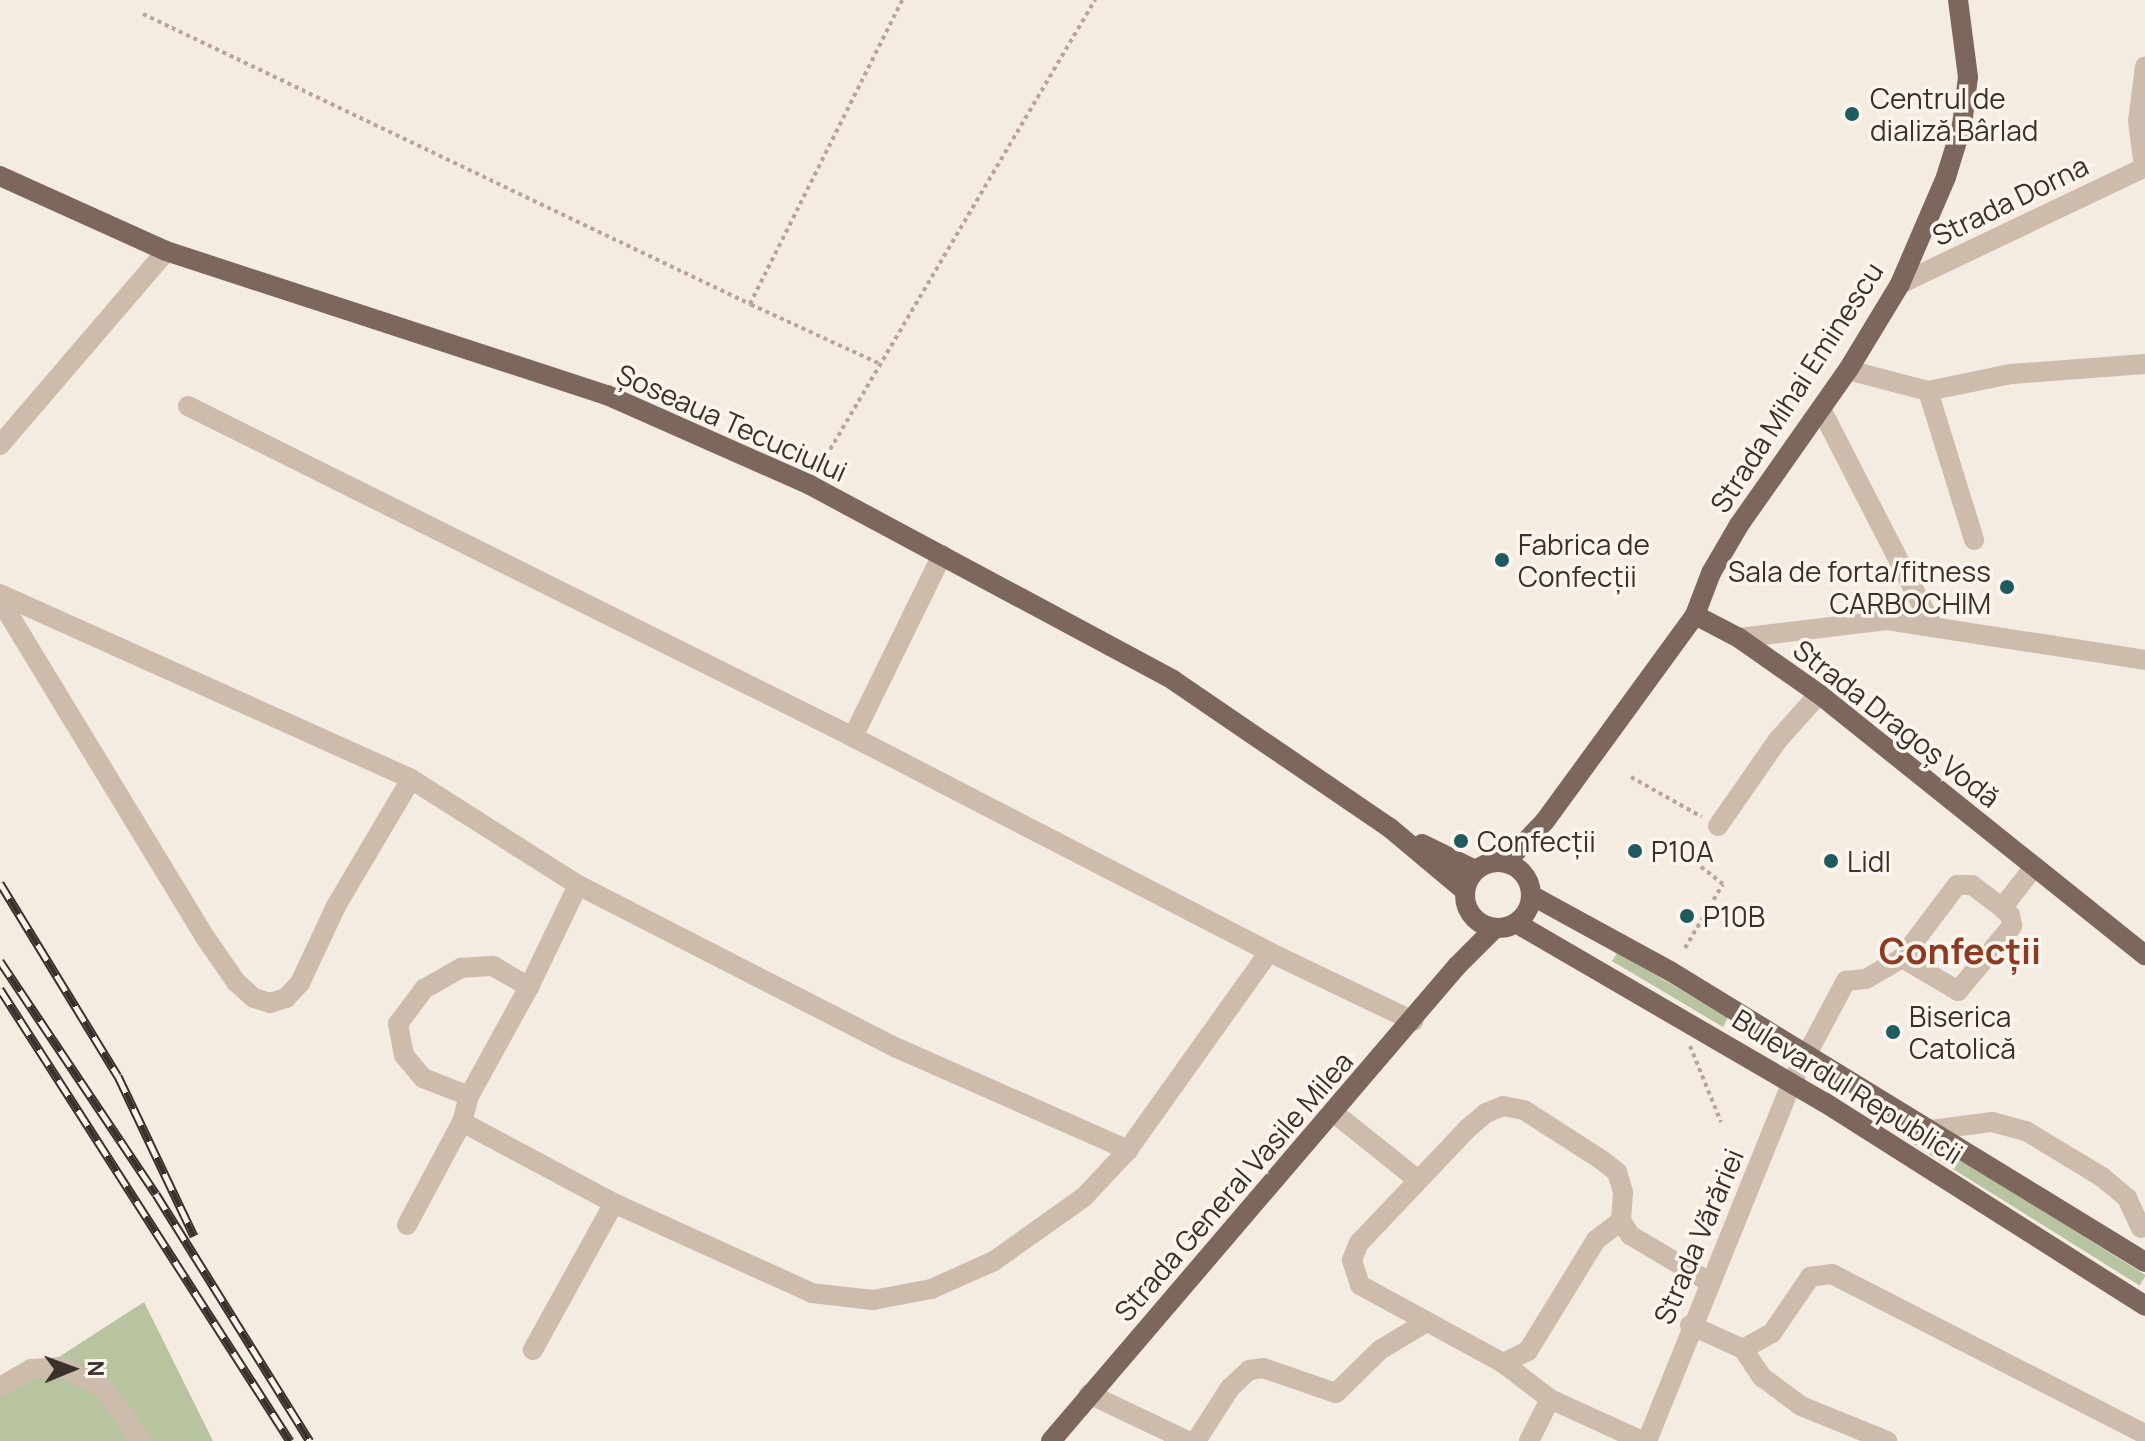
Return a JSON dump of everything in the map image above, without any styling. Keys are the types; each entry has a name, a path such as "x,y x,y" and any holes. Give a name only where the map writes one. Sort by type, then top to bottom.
{"main road":[{"name":"Strada Mihai Eminescu","path":"1695,615 1711,573 1739,525 1848,370 1900,284 1942,189 1962,125 1968,77 1958,0"},
{"name":"Șoseaua Tecuciului","path":"0,176 166,251 607,395 810,485 1173,680 1390,828 1464,890"},
{"name":"Strada Dragoș Vodă","path":"1695,615 1739,638 1819,694 2145,955"},
{"path":"1506,862 1524,874 1531,895 1516,923 1495,928 1473,918 1464,890 1475,870 1506,862 1545,821 1695,615"},
{"path":"1524,874 1545,821"},
{"name":"Șoseaua Tecuciului","path":"1390,828 1475,870"},
{"name":"Bulevardul Republicii","path":"1531,895 1807,1054 2145,1262"},
{"name":"Strada General Vasile Milea","path":"1457,966 1473,918"},
{"name":"Bulevardul Republicii","path":"1516,923 1792,1082 2145,1306"},
{"name":"Strada General Vasile Milea","path":"1051,1441 1457,966 1495,928"}],"street":[{"path":"2144,167 2138,121 2145,66"},
{"name":"Strada Dorna","path":"1900,284 2144,167"},
{"path":"0,445 166,251"},
{"path":"1848,370 1928,391 2011,374 2145,364"},
{"path":"1928,391 1974,540"},
{"path":"188,406 853,737 1149,895 1413,1021"},
{"path":"1821,409 1931,623"},
{"path":"853,737 942,555"},
{"path":"0,597 205,937 236,982 254,998 270,1003 286,998 300,983 336,906 411,779"},
{"path":"0,597 411,779 578,885 897,1048 1128,1150"},
{"path":"1739,638 1783,636 1860,622 1931,623 2145,660"},
{"path":"1718,826 1777,741 1819,694"},
{"path":"2002,908 2034,867"},
{"path":"407,1225 462,1122 469,1096 529,987 578,885"},
{"path":"1957,885 1972,885 2002,908 2010,915 2012,926 1958,991 1902,958 1957,885"},
{"path":"462,1122 614,1203 812,1293 873,1300 931,1289 994,1261 1084,1197 1128,1150 1269,952"},
{"name":"Strada Vărăriei","path":"1644,1441 1792,1082 1846,981 1866,979 1902,958"},
{"path":"469,1096 423,1078 404,1055 398,1024 424,989 461,968 493,966 529,987"},
{"path":"1644,1441 1550,1399 1503,1363 1423,1324 1360,1285 1352,1260 1359,1243 1418,1180 1486,1113 1503,1106 1524,1110 1617,1172 1623,1192 1621,1221 1630,1235 1709,1282"},
{"path":"1333,1112 1418,1180"},
{"path":"1931,1130 1992,1122 2026,1131 2102,1177 2127,1198 2143,1224 2126,1250"},
{"path":"533,1350 614,1203"},
{"path":"1503,1363 1528,1351 1596,1240 1621,1221"},
{"path":"1743,1349 1772,1333 1810,1277 1832,1274 2145,1434"},
{"path":"1196,1441 1230,1388 1249,1370 1263,1368 1336,1393 1380,1350 1423,1324"},
{"path":"1690,1325 1743,1349 1762,1377 1801,1406 1887,1441"},
{"path":"0,1387 31,1369 60,1367 103,1387 141,1441"},
{"path":"1089,1394 1188,1441"},
{"path":"1529,1441 1550,1399"}],"path":[{"path":"750,304 902,0"},
{"path":"810,485 878,363 1095,0"},
{"path":"143,14 878,363"},
{"path":"1631,777 1718,826 1696,863 1723,884 1685,948"},
{"path":"1695,1025 1690,1044 1721,1122"}],"green space":[{"path":"1617,953 1728,1017 1723,1027 1612,961"},
{"path":"1899,1121 2145,1275 2139,1285 1893,1131"},
{"path":"144,1302 213,1441 0,1441 0,1395"}],"railway":[{"path":"0,883 118,1076 194,1236"},
{"path":"0,961 156,1194 310,1441"},
{"path":"0,989 290,1441"}],"place":[{"name":"Centrul de dializă Bârlad","path":"1852,114"},
{"name":"Fabrica de Confecții","path":"1502,560"},
{"name":"Sala de forta/fitness CARBOCHIM","path":"2007,587"},
{"name":"Confecții","path":"1461,841"},
{"name":"P10A","path":"1635,851"},
{"name":"Lidl","path":"1831,861"},
{"name":"P10B","path":"1687,916"},
{"name":"Biserica Catolică","path":"1893,1032"}],"district":[{"name":"Confecții","path":"1960,951"}]}
